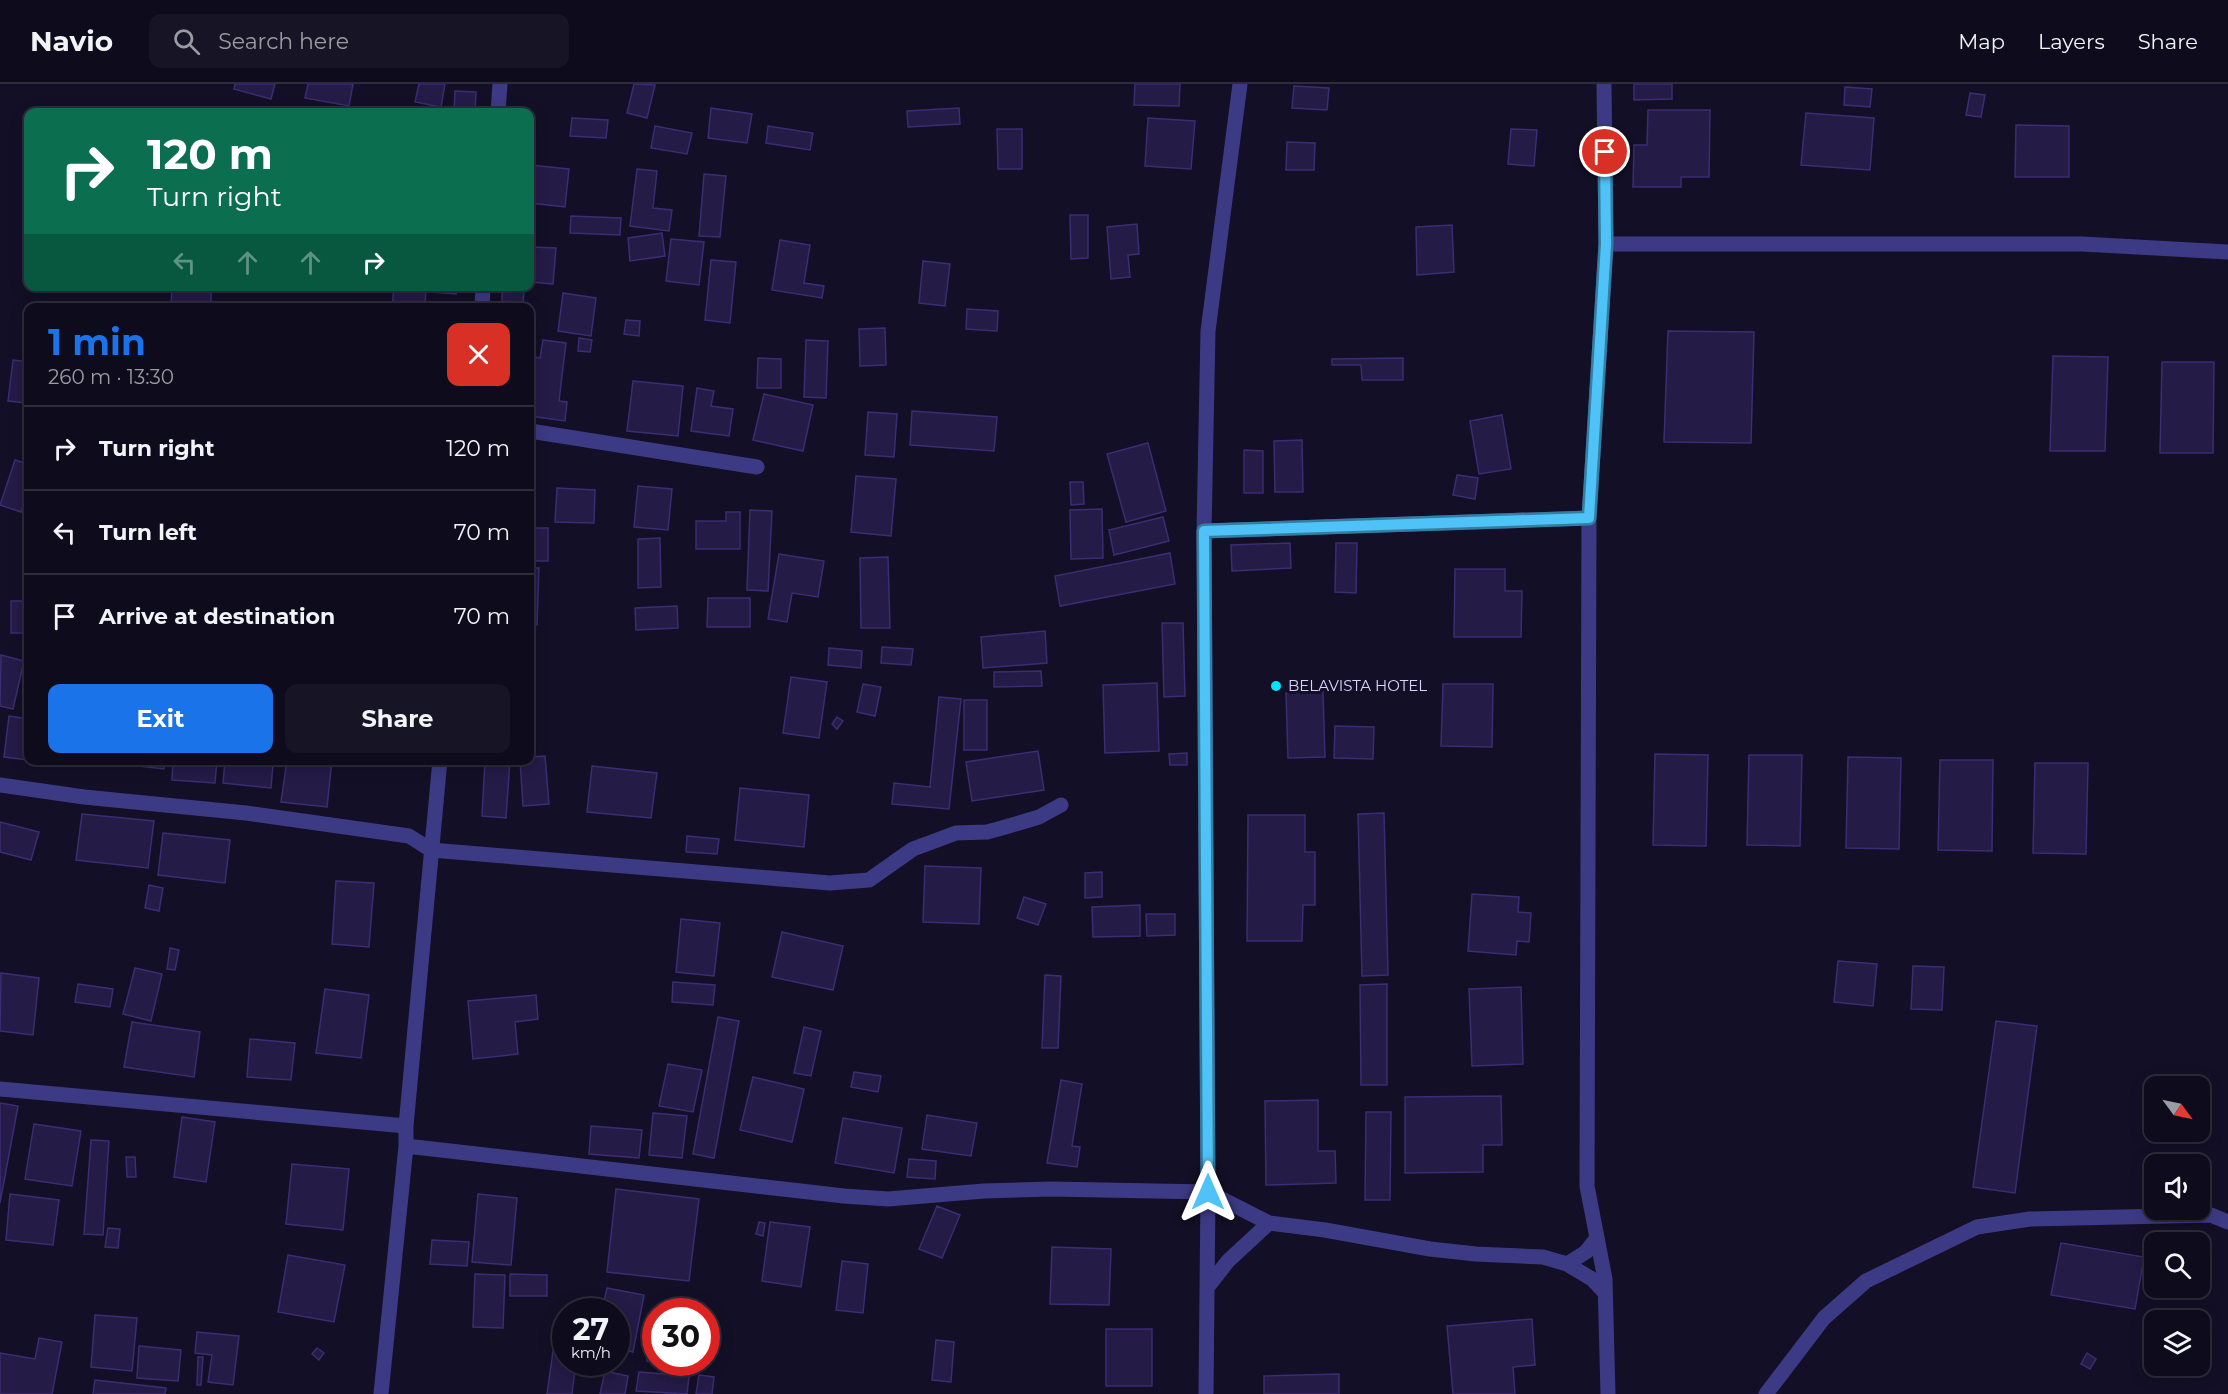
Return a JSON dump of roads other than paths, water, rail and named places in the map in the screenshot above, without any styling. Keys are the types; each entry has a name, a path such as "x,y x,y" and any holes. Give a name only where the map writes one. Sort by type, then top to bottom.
{"street":[{"path":"498,108 500,84"},
{"path":"1206,1394 1208,1192 1204,531 1208,331 1240,84"},
{"path":"1604,84 1606,244 1589,518 1587,1186 1605,1293 1608,1394"},
{"path":"1606,244 2082,244 2228,252"},
{"path":"534,432 757,467"},
{"path":"1204,531 1589,518"},
{"path":"381,1394 406,1146 430,850 439,765"},
{"path":"0,785 84,797 246,813 409,836 430,850 830,883 869,880 913,849 956,833 987,832 1002,828 1039,817 1061,806"},
{"path":"0,1089 406,1126"},
{"path":"406,1146 844,1196 888,1199 984,1191 1208,1192 1269,1223 1325,1230 1430,1249 1543,1257 1567,1264 1592,1280 1605,1293"},
{"path":"1766,1394 1824,1318 1866,1281 1977,1227 2030,1219 2211,1215 2228,1222"},
{"path":"1207,1288 1228,1262 1269,1223"},
{"path":"1567,1264 1586,1252 1597,1238"}],"place":[{"name":"BELAVISTA HOTEL","path":"1276,686"}]}
